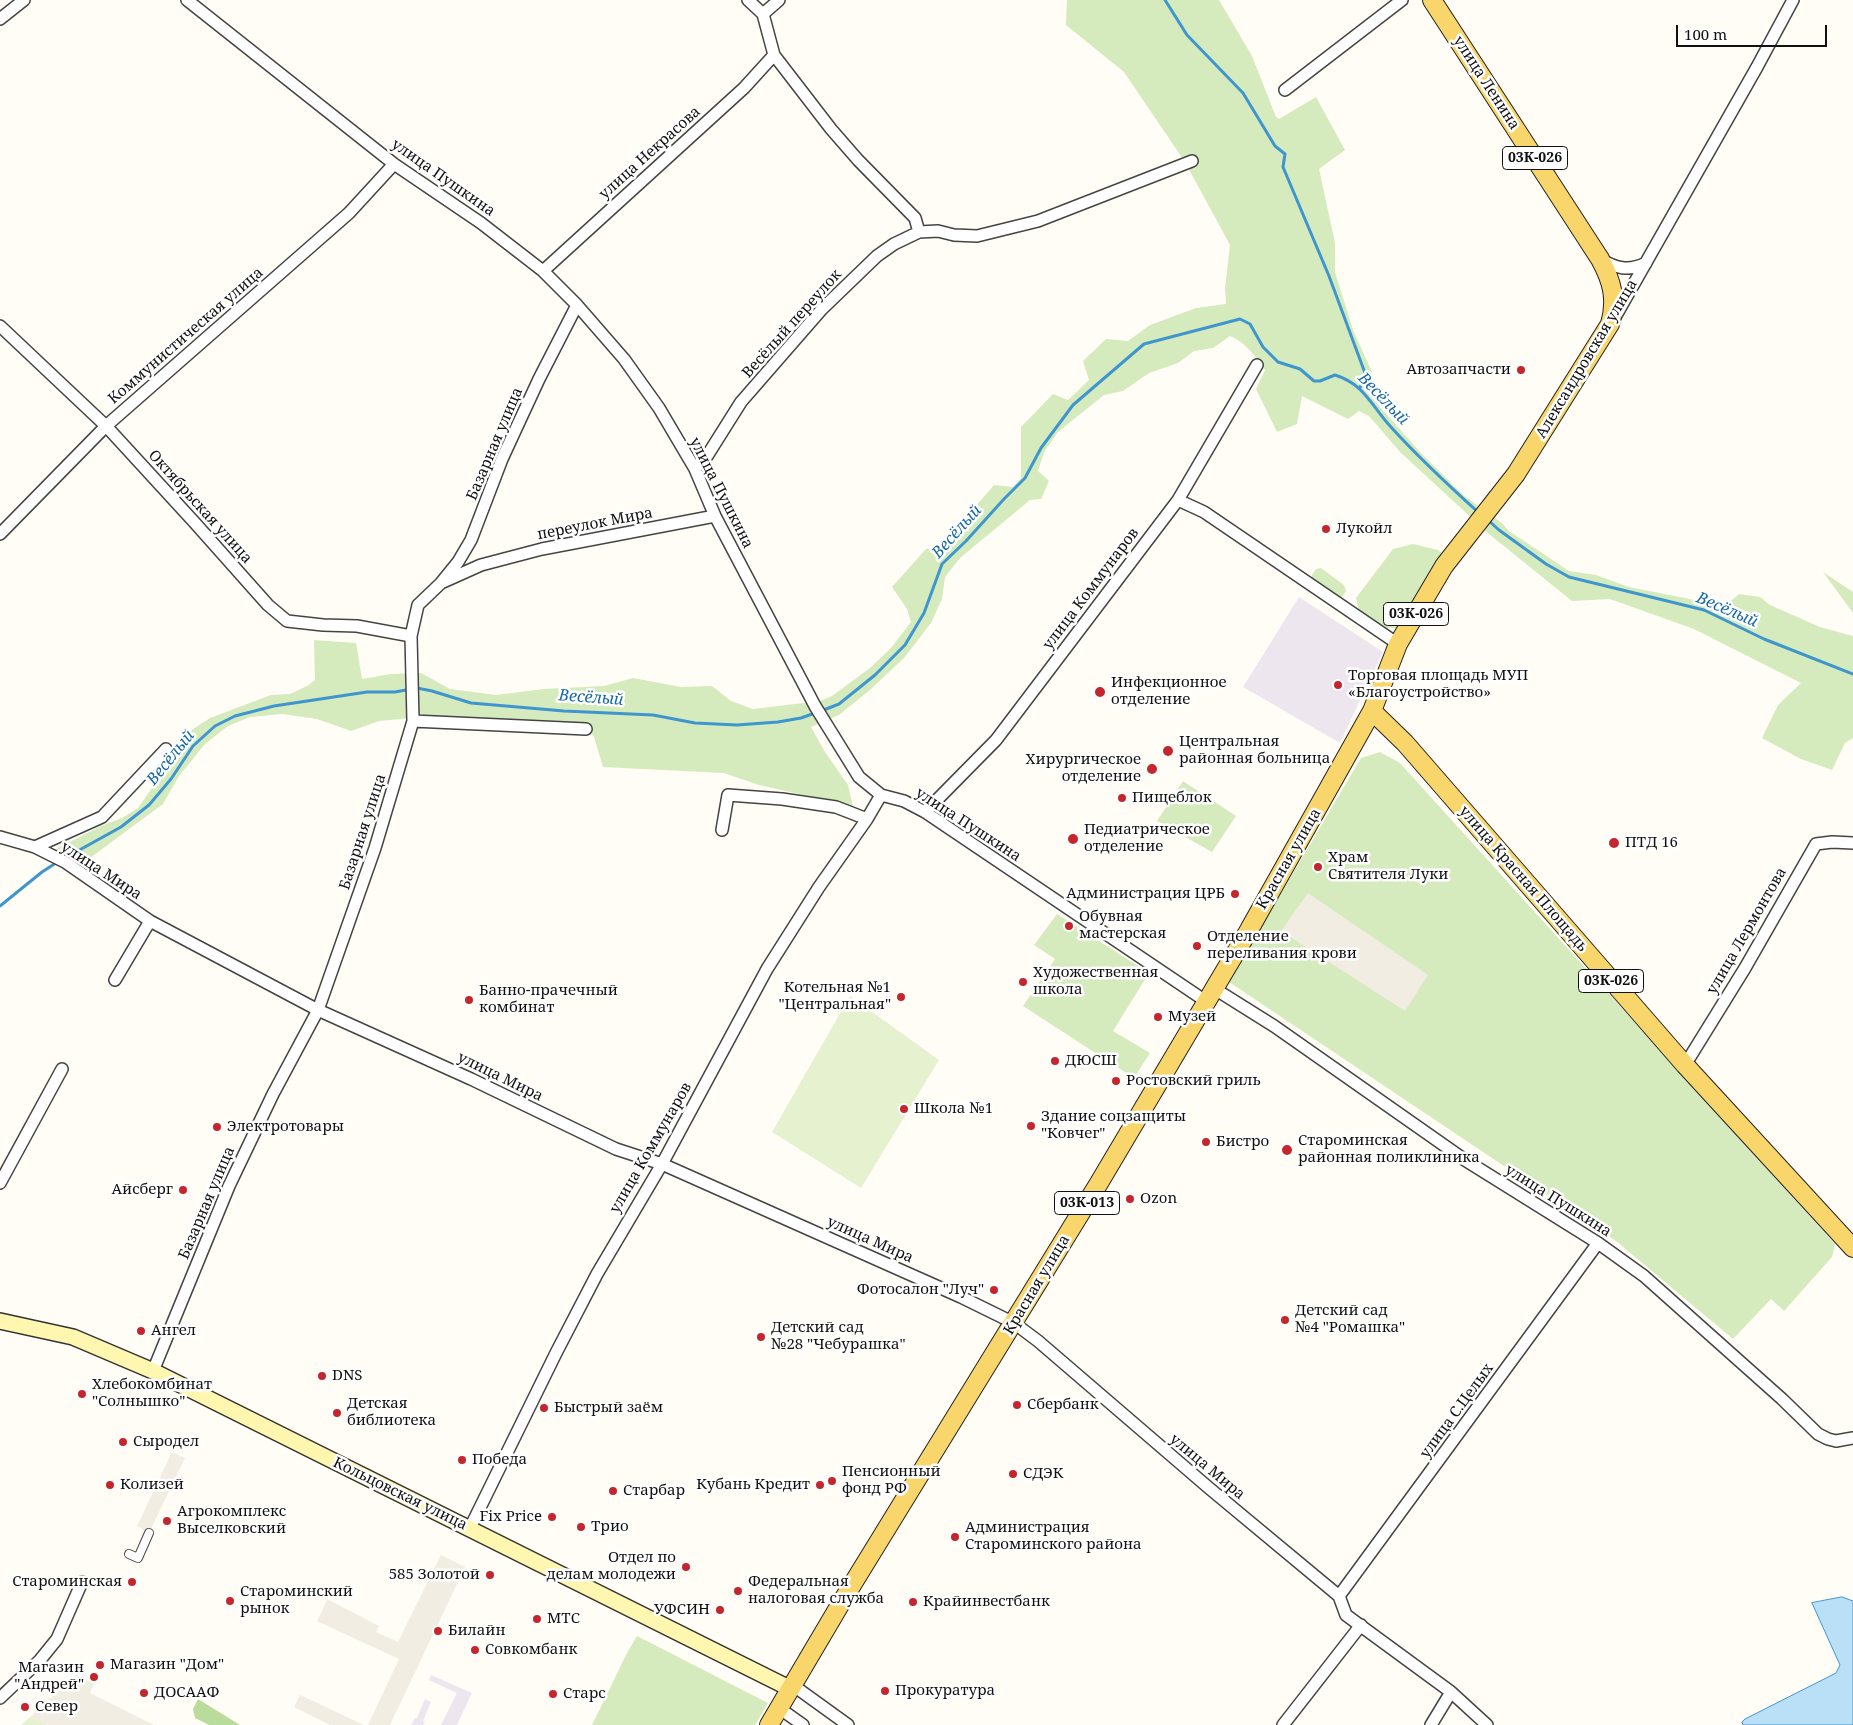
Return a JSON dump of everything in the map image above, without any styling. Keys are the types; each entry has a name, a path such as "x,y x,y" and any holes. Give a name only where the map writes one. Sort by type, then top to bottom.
{"main road":[{"name":"улица Ленина","path":"1432,0 1600,259 1614,292 1614,312 1610,324"},
{"name":"Александровская улица","path":"1372,711 1398,644 1444,566 1516,474 1610,324"},
{"name":"Красная улица","path":"769,1725 844,1598 1014,1323 1211,995 1290,860 1372,711"},
{"name":"улица Красная Площадь","path":"1372,711 1405,743 1685,1065 1853,1248"},
{"name":"Кольцовская улица","path":"0,1321 73,1337 152,1371 792,1687"}],"street":[{"path":"0,20 24,0"},
{"name":"улица Пушкина","path":"187,0 394,164 481,223 544,271 577,305 624,359 658,408 696,469 715,516 814,706 859,777 881,795 904,801 925,812 1211,995 1274,1026 1465,1160 1598,1243 1644,1276 1782,1399 1818,1434 1828,1439 1841,1441 1853,1438"},
{"path":"748,0 763,14 774,55 837,135 915,218 919,232"},
{"path":"763,14 779,0"},
{"path":"1285,90 1402,0"},
{"name":"Александровская улица","path":"1610,324 1646,264 1793,0"},
{"name":"улица Некрасова","path":"544,271 744,88 774,55"},
{"name":"Весёлый переулок","path":"696,469 707,456 741,402 822,309 878,256 906,237 919,232 938,231 977,236 1038,221 1192,161"},
{"name":"Коммунистическая улица","path":"0,534 106,426 349,213 394,164"},
{"path":"1600,259 1618,268 1627,269 1646,264"},
{"name":"Базарная улица","path":"152,1371 229,1186 273,1094 318,1010 375,848 413,721 411,636 418,605 441,583 471,540 502,459 539,379 577,305"},
{"name":"Октябрьская улица","path":"0,326 106,426 268,605 287,622 357,626 411,636"},
{"name":"улица Коммунаров","path":"925,812 996,740 1178,500 1257,365"},
{"path":"1178,500 1204,512 1398,644"},
{"name":"переулок Мира","path":"441,583 481,565 542,549 715,516"},
{"path":"465,551 470,563 481,565"},
{"path":"413,721 586,729"},
{"name":"улица Мира","path":"35,847 102,817 166,749"},
{"path":"722,830 728,795 782,799 836,807 867,819"},
{"name":"улица Коммунаров","path":"470,1528 597,1274 662,1164 782,944 867,819 881,795"},
{"name":"улица Мира","path":"0,837 35,847 60,860 150,921 318,1010 470,1079 616,1149 662,1164 1014,1323 1038,1341 1209,1488 1339,1596 1346,1615 1361,1624 1451,1692 1487,1725"},
{"name":"улица Лермонтова","path":"1685,1065 1746,968 1816,844 1832,842 1853,843"},
{"path":"115,980 150,921"},
{"path":"0,1182 62,1069"},
{"name":"улица С.Целых","path":"1339,1596 1598,1243"},
{"path":"129,1554 138,1558 149,1533"},
{"path":"0,1698 40,1660 57,1639 79,1580"},
{"path":"1283,1725 1361,1624"},
{"name":"Кольцовская улица","path":"792,1687 848,1725"},
{"path":"1431,1725 1451,1692"},
{"path":"779,1708 803,1725"}],"shaded area":[{"path":"1299,597 1383,652 1340,743 1243,687"},
{"path":"1308,893 1428,975 1405,1011 1281,931"},
{"path":"172,1452 185,1458 149,1533 137,1526"},
{"path":"441,1555 465,1567 390,1725 368,1725 399,1659 317,1621 327,1599 379,1626 376,1632 398,1642"},
{"path":"76,1675 94,1684 90,1693 154,1725 48,1725 30,1717"},
{"path":"431,1675 472,1693 457,1725 441,1725 457,1693 429,1680"},
{"path":"300,1695 364,1725 330,1725 294,1707"},
{"path":"425,1699 431,1702 423,1721 425,1722 423,1725 411,1725 415,1718 417,1718"}],"green space":[{"path":"1067,0 1219,0 1252,56 1276,117 1279,119 1316,97 1345,150 1319,169 1335,243 1335,272 1353,330 1372,372 1365,390 1420,452 1463,495 1502,523 1509,531 1569,571 1596,575 1629,587 1725,606 1739,594 1760,597 1770,605 1820,627 1853,636 1853,738 1845,743 1832,770 1801,759 1762,738 1778,705 1801,683 1694,629 1610,599 1572,601 1489,534 1401,453 1369,416 1359,411 1348,419 1302,396 1297,424 1277,432 1256,389 1265,370 1245,346 1230,336 1213,348 1194,351 1178,363 1149,373 1123,391 1104,395 1058,432 1044,452 1038,471 1049,481 1041,499 1030,500 960,558 945,577 942,599 931,623 904,658 871,689 839,715 811,727 825,752 848,785 853,806 759,785 724,773 603,767 594,737 588,726 432,716 379,721 351,731 317,719 282,714 250,717 228,726 205,744 179,776 163,804 75,869 50,852 101,826 122,818 138,808 163,772 169,757 190,731 210,718 271,695 290,694 315,680 314,640 356,643 362,679 391,674 421,673 450,689 496,695 544,689 604,686 633,678 681,687 712,686 731,701 753,709 820,701 832,696 870,668 891,648 911,622 907,609 892,587 926,549 948,547 962,530 969,514 994,485 1013,487 1021,478 1021,427 1053,394 1068,400 1089,380 1083,361 1106,339 1128,341 1150,325 1196,308 1226,304 1225,288 1230,245 1185,162 1124,72 1066,25"},
{"path":"1413,544 1438,550 1442,553 1397,628 1387,628 1359,612 1356,598 1393,549"},
{"path":"1321,568 1344,585 1346,591 1342,597 1337,597 1312,580 1312,575 1316,569"},
{"path":"1823,572 1853,592 1853,613"},
{"path":"1380,752 1400,763 1835,1244 1832,1257 1784,1311 1771,1299 1733,1339 1616,1241 1229,982 1361,758"},
{"path":"1183,781 1236,816 1212,852 1157,821"},
{"path":"1057,914 1149,973 1113,1031 1150,1053 1134,1078 1023,1006 1055,959 1034,945"},
{"path":"850,996 939,1060 861,1188 772,1132"},
{"path":"637,1636 768,1703 755,1725 592,1725"},
{"path":"198,1699 240,1725 209,1725 195,1718 193,1709"},
{"path":"30,1717 48,1725 21,1725"}],"water":[{"path":"1842,1597 1853,1601 1853,1725 1743,1725 1742,1722 1745,1719 1836,1673 1840,1665 1812,1603"}],"waterway":[{"path":"1165,0 1187,35 1243,93 1275,146 1285,154 1283,167 1329,276 1365,373 1360,388"},
{"name":"Весёлый","path":"821,711 839,704 875,675 905,645 924,613 942,564 1025,478 1041,448 1073,405 1144,344 1240,319 1250,324 1263,347 1278,362 1300,369 1314,381 1320,381 1335,375 1353,384 1366,396 1411,449 1479,513"},
{"name":"Весёлый","path":"1488,520 1546,564 1569,577 1704,610 1764,639 1853,674"},
{"name":"Весёлый","path":"65,858 121,827 149,805 171,779 193,746 215,726 235,716 274,706 367,692 395,692 417,688 471,703 564,711 653,715 695,723 737,725 778,722 801,718 815,713"},
{"name":"Весёлый","path":"0,906 42,872 59,861"}],"place":[{"name":"Автозапчасти","path":"1521,370"},
{"name":"Лукойл","path":"1326,529"},
{"name":"Торговая площадь МУП «Благоустройство»","path":"1338,685"},
{"name":"Инфекционное отделение","path":"1100,692"},
{"name":"Центральная районная больница","path":"1168,751"},
{"name":"Хирургическое отделение","path":"1152,769"},
{"name":"Пищеблок","path":"1122,798"},
{"name":"Педиатрическое отделение","path":"1073,839"},
{"name":"ПТД 16","path":"1614,843"},
{"name":"Храм Святителя Луки","path":"1318,867"},
{"name":"Администрация ЦРБ","path":"1235,894"},
{"name":"Обувная мастерская","path":"1069,926"},
{"name":"Отделение переливания крови","path":"1197,946"},
{"name":"Художественная школа","path":"1023,982"},
{"name":"Котельная №1 \"Центральная\"","path":"901,997"},
{"name":"Банно-прачечный комбинат","path":"469,1000"},
{"name":"Музей","path":"1158,1017"},
{"name":"ДЮСШ","path":"1055,1061"},
{"name":"Ростовский гриль","path":"1116,1081"},
{"name":"Школа №1","path":"904,1109"},
{"name":"Здание соцзащиты \"Ковчег\"","path":"1031,1126"},
{"name":"Электротовары","path":"217,1127"},
{"name":"Бистро","path":"1206,1142"},
{"name":"Староминская районная поликлиника","path":"1287,1150"},
{"name":"Айсберг","path":"183,1190"},
{"name":"Ozon","path":"1130,1199"},
{"name":"Фотосалон \"Луч\"","path":"994,1290"},
{"name":"Детский сад №4 \"Ромашка\"","path":"1285,1320"},
{"name":"Ангел","path":"141,1331"},
{"name":"Детский сад №28 \"Чебурашка\"","path":"761,1337"},
{"name":"DNS","path":"322,1376"},
{"name":"Хлебокомбинат \"Солнышко\"","path":"82,1394"},
{"name":"Сбербанк","path":"1017,1405"},
{"name":"Быстрый заём","path":"544,1408"},
{"name":"Детская библиотека","path":"337,1413"},
{"name":"Сыродел","path":"123,1442"},
{"name":"Победа","path":"462,1460"},
{"name":"СДЭК","path":"1013,1474"},
{"name":"Пенсионный фонд РФ","path":"832,1481"},
{"name":"Колизей","path":"110,1485"},
{"name":"Кубань Кредит","path":"820,1485"},
{"name":"Старбар","path":"613,1491"},
{"name":"Fix Price","path":"552,1517"},
{"name":"Агрокомплекс Выселковский","path":"167,1521"},
{"name":"Трио","path":"581,1527"},
{"name":"Администрация Староминского района","path":"955,1537"},
{"name":"Отдел по делам молодежи","path":"686,1567"},
{"name":"585 Золотой","path":"490,1575"},
{"name":"Староминская","path":"132,1582"},
{"name":"Федеральная налоговая служба","path":"738,1591"},
{"name":"Староминский рынок","path":"230,1601"},
{"name":"Крайинвестбанк","path":"913,1602"},
{"name":"УФСИН","path":"720,1610"},
{"name":"МТС","path":"537,1619"},
{"name":"Билайн","path":"438,1631"},
{"name":"Совкомбанк","path":"475,1650"},
{"name":"Магазин \"Дом\"","path":"100,1665"},
{"name":"Магазин \"Андрей\"","path":"94,1677"},
{"name":"Прокуратура","path":"885,1691"},
{"name":"ДОСААФ","path":"144,1693"},
{"name":"Старс","path":"553,1694"},
{"name":"Север","path":"25,1707"}]}
